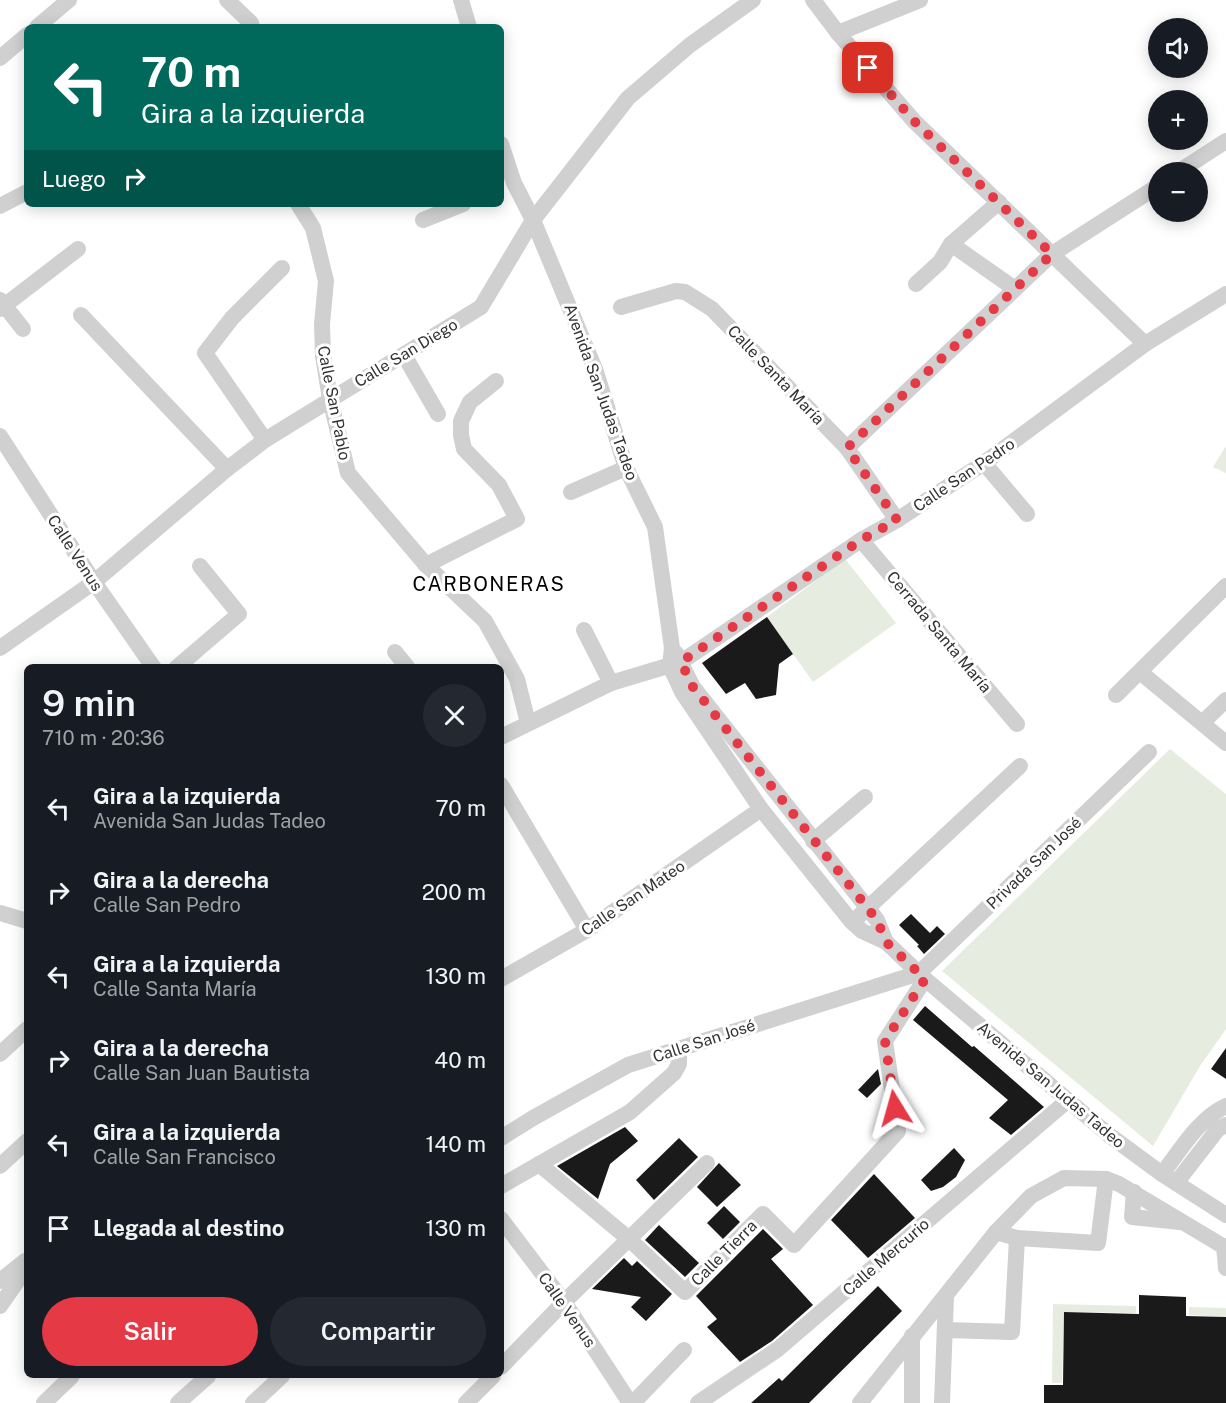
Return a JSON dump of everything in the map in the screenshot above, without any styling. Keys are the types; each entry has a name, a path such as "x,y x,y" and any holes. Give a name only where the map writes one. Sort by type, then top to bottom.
{"street":[{"path":"41,24 69,0"},
{"path":"227,0 251,24"},
{"path":"461,0 468,24"},
{"name":"Calle San Diego","path":"2,641 94,582 264,440 481,307 533,220 628,98 690,45 753,0"},
{"path":"813,0 838,33 914,121 1145,344"},
{"path":"838,33 920,0"},
{"path":"0,58 24,38"},
{"path":"1193,162 1226,141"},
{"name":"Avenida San Judas Tadeo","path":"504,162 508,186 533,220 595,369 626,468 655,527 682,692 760,809 851,921 862,931 886,942 922,976 1109,1136 1169,1179 1226,1215"},
{"path":"847,448 1052,254 1148,192"},
{"path":"0,206 24,194"},
{"path":"915,284 940,262 951,244 999,202"},
{"name":"Calle San Pablo","path":"300,207 313,228 326,281 322,324 323,356 330,399 348,473 426,565 485,621 517,679 528,723"},
{"path":"423,220 456,207"},
{"path":"951,244 1015,289"},
{"path":"23,329 1,305 78,249"},
{"path":"264,440 205,353 232,318 282,268"},
{"name":"Calle Santa María","path":"621,307 676,291 685,292 712,309 847,448 897,520"},
{"name":"Calle San Pedro","path":"504,735 611,683 675,658 984,463 1145,344 1226,294"},
{"path":"81,315 227,469"},
{"path":"404,356 438,414"},
{"path":"426,565 517,519 499,485 464,449 461,435 461,421 470,402 496,381"},
{"name":"Calle Venus","path":"0,436 94,582 150,664"},
{"path":"984,463 1027,514"},
{"path":"571,492 626,468"},
{"name":"Cerrada Santa María","path":"861,540 1017,724"},
{"path":"181,664 239,614 200,566"},
{"path":"1116,695 1226,586"},
{"path":"584,630 611,683"},
{"path":"395,652 405,664"},
{"name":"Avenida San Judas Tadeo","path":"675,658 693,687 877,920 886,942"},
{"path":"1140,672 1226,743"},
{"path":"1202,723 1226,700"},
{"name":"Privada San José","path":"922,976 1149,752"},
{"path":"851,921 867,910 1020,766"},
{"path":"504,790 587,930"},
{"path":"813,841 865,797"},
{"name":"Calle San Mateo","path":"504,977 587,930 760,809"},
{"path":"0,913 24,920"},
{"name":"Calle San José","path":"504,1136 628,1065 922,976"},
{"name":"Calle Tierra","path":"629,1239 685,1292 763,1214 794,1245 898,1131 885,1041 922,976"},
{"path":"0,1054 24,1032"},
{"path":"504,1184 630,1112 674,1073 679,1064 679,1049"},
{"name":"Calle Mercurio","path":"698,1403 778,1349 1066,1101"},
{"path":"1169,1179 1205,1121 1226,1106"},
{"path":"1169,1179 1218,1129 1226,1125"},
{"path":"0,1166 24,1144"},
{"path":"504,1364 707,1163"},
{"path":"539,1164 629,1239"},
{"path":"860,1403 996,1232 1031,1196 1064,1178 1106,1179 1134,1191 1225,1247 1226,1268"},
{"path":"996,1232 1017,1238 1098,1243 1106,1179"},
{"path":"1134,1191 1132,1217 1185,1222"},
{"name":"Calle Venus","path":"504,1223 564,1302 631,1403"},
{"path":"946,1330 1012,1332 1017,1238"},
{"path":"0,1281 24,1262"},
{"path":"0,1306 24,1271"},
{"path":"942,1403 946,1297"},
{"path":"912,1336 912,1403"},
{"path":"631,1403 684,1350"},
{"path":"44,1403 70,1378"},
{"path":"178,1403 206,1378"},
{"path":"253,1403 280,1378"},
{"path":"466,1403 491,1378"},
{"path":"876,1381 877,1403"}],"shaded area":[{"path":"1226,446 1226,473 1213,467"},
{"path":"845,559 896,623 813,682 767,617"},
{"path":"1170,749 1226,794 1226,1029 1200,1066 1153,1146 942,971"},
{"path":"1053,1304 1136,1306 1136,1313 1064,1312 1062,1383 1052,1383"},
{"path":"1189,1307 1226,1308 1226,1317 1189,1315"}],"building":[{"path":"767,617 793,654 779,664 776,695 756,699 745,683 726,694 702,663"},
{"path":"911,914 930,933 937,926 945,934 924,954 917,946 919,945 899,925"},
{"path":"925,1006 1044,1107 1011,1135 989,1118 1008,1100 913,1020"},
{"path":"1226,1048 1226,1079 1211,1069"},
{"path":"878,1069 881,1084 867,1098 858,1090"},
{"path":"625,1127 638,1141 610,1164 598,1199 557,1166"},
{"path":"679,1138 698,1157 654,1200 636,1180"},
{"path":"954,1148 965,1160 956,1177 943,1187 931,1191 921,1180"},
{"path":"719,1163 741,1185 717,1207 697,1187"},
{"path":"874,1174 915,1218 868,1258 831,1220"},
{"path":"724,1206 740,1222 723,1239 707,1223"},
{"path":"659,1225 699,1263 685,1277 645,1240"},
{"path":"763,1229 783,1249 771,1259 813,1305 772,1341 740,1362 707,1327 717,1319 696,1296"},
{"path":"624,1258 632,1266 637,1261 672,1294 646,1321 631,1307 641,1297 592,1289"},
{"path":"878,1286 902,1311 809,1403 751,1403 779,1378 782,1381"},
{"path":"1139,1295 1186,1297 1186,1316 1226,1317 1226,1403 1044,1403 1044,1385 1063,1385 1064,1312 1139,1314"}],"district":[{"name":"CARBONERAS","path":"489,584"}],"route":[{"path":"868,68 914,121 1052,254 847,448 897,520 861,540 681,662 693,687 877,920 886,942 925,979 885,1041 895,1108"}]}
